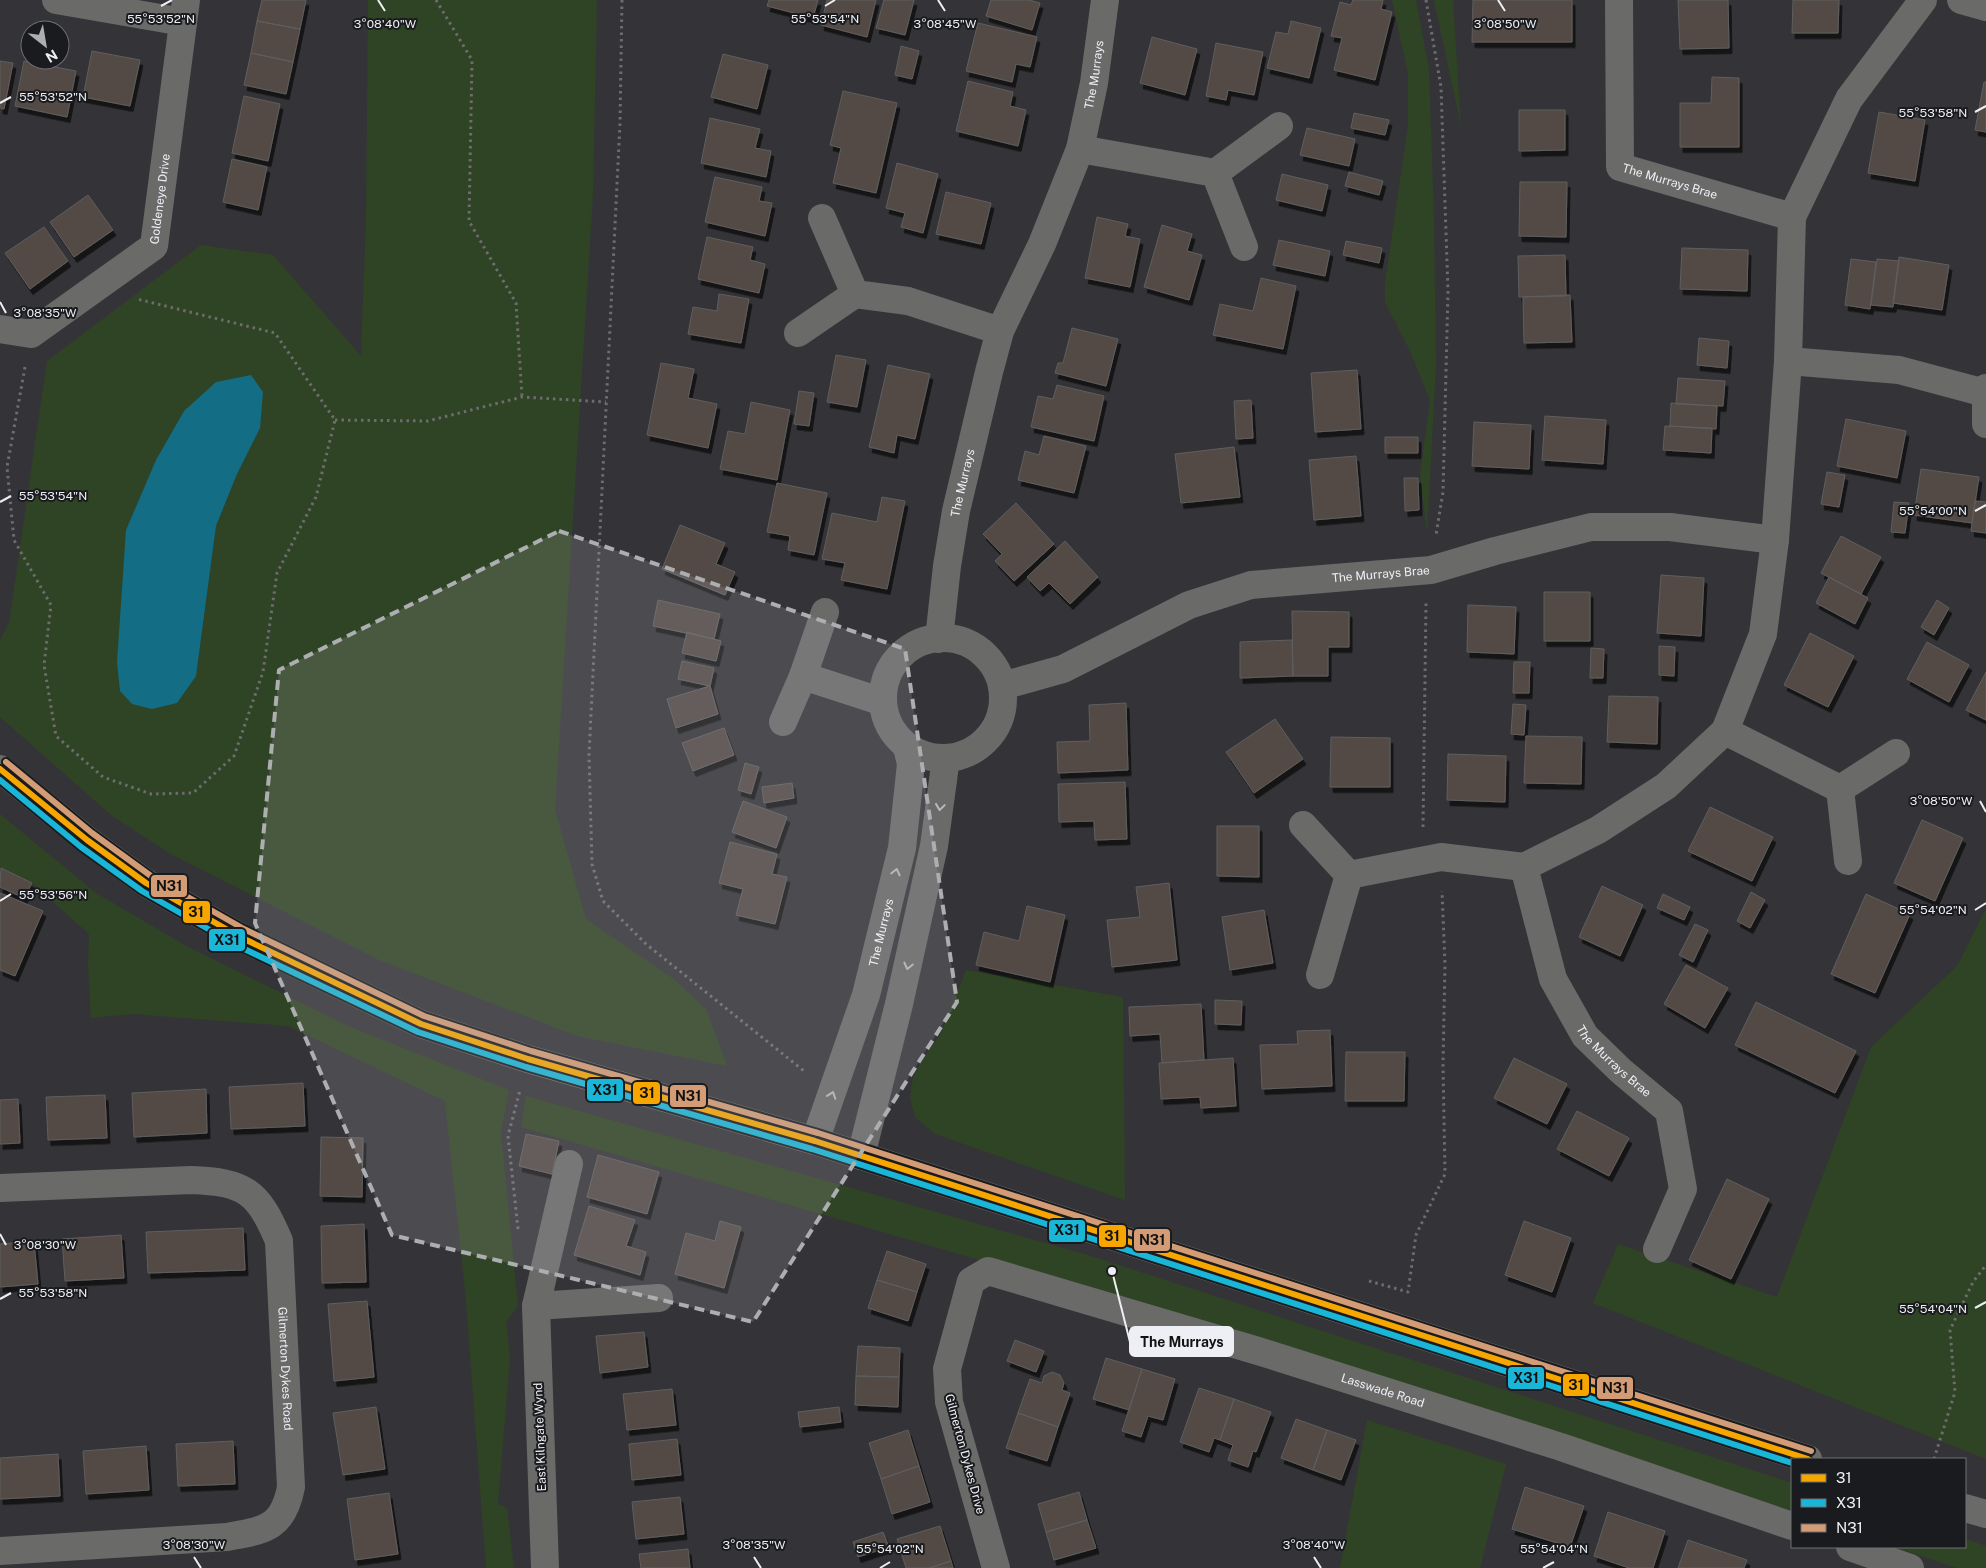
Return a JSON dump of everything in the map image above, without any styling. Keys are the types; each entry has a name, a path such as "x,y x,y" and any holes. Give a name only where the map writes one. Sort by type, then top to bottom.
{"street":[{"path":"56,0 185,11"},
{"name":"The Murrays","path":"939,639 947,566 968,453 1000,331 1042,244 1080,148 1094,83 1105,0"},
{"name":"The Murrays Brae","path":"1619,0 1620,167 1792,217"},
{"path":"1348,875 1441,857 1524,867 1598,830 1666,786 1725,731 1763,634 1775,540 1788,361 1792,217 1849,99 1923,0"},
{"path":"1961,0 1986,7"},
{"name":"Goldeneye Drive","path":"31,334 154,246 185,11"},
{"path":"1080,148 1215,173 1279,126"},
{"path":"1215,173 1244,247"},
{"path":"822,218 855,294"},
{"path":"798,334 855,294 908,301 1000,331"},
{"path":"0,329 31,334"},
{"path":"1788,361 1899,370 1985,390 1986,424"},
{"name":"The Murrays Brae","path":"1002,686 1063,669 1189,605 1251,585 1431,570 1591,526 1670,527 1775,540"},
{"path":"783,722 803,676 825,612"},
{"path":"939,639 956,640 972,646 986,656 996,670 1002,686 1002,707 996,726 984,742 966,753 946,758 926,756 907,747 895,735 886,719 883,702 885,683 892,666 905,652 921,642 939,639"},
{"path":"803,676 883,702"},
{"path":"1725,731 1840,789"},
{"name":"The Murrays","path":"815,1141 866,995 902,848 911,764 907,747"},
{"path":"1840,789 1896,754"},
{"path":"861,1156 899,1004 934,846 946,758"},
{"path":"0,769 87,840 146,883 240,937 421,1024 528,1059 815,1141 1805,1458"},
{"path":"1840,789 1848,861"},
{"path":"1303,825 1348,875"},
{"name":"The Murrays Brae","path":"1524,867 1552,979 1585,1036 1621,1071 1669,1111 1684,1189 1656,1248"},
{"path":"1320,975 1348,875"},
{"name":"East Kilngate Wynd","path":"545,1568 536,1306 568,1164"},
{"name":"Gilmerton Dykes Road","path":"0,1188 214,1181 239,1187 257,1199 270,1219 279,1241 291,1487 288,1504 279,1520 263,1529 246,1533 227,1537 0,1551"},
{"name":"Lasswade Road","path":"971,1282 988,1271 1258,1351 1561,1447 1791,1526"},
{"name":"Gilmerton Dykes Drive","path":"971,1282 947,1369 949,1402 996,1568"},
{"path":"536,1306 659,1298"},
{"path":"1966,1508 1986,1514"},
{"path":"1853,1548 1910,1568"}],"path":[{"path":"436,0 472,60 469,221 516,303 522,397"},
{"path":"622,0 620,123 589,755 592,864 603,901 646,944 769,1045 832,1093"},
{"path":"1363,1279 1408,1292 1416,1235 1445,1174 1443,1064 1445,964 1441,857 1423,826 1425,610 1443,492 1448,290 1441,87 1426,0"},
{"path":"31,334 8,467 14,540 51,605 44,665 56,736 103,777 151,794 193,793 234,756 263,672 277,573 316,497 335,420 275,333 95,288"},
{"path":"335,420 428,421 522,397 606,402"},
{"path":"519,1233 508,1136 528,1059"},
{"path":"1934,1458 1955,1392 1950,1330 1973,1282 1986,1265"}],"highlighted area":[{"path":"559,531 905,649 957,1002 753,1322 392,1235 255,923 279,670"}],"green space":[{"path":"368,0 597,0 593,193 555,810 586,919 675,980 706,1009 727,1066 577,1036 379,960 169,853 111,815 0,717 0,640 9,623 47,361 201,245 273,255 361,356 366,219","holes":["184,411 260,428 237,474 216,526 196,676 126,530 156,460"]},
{"path":"1392,0 1416,0 1429,69 1436,364 1427,534 1420,475 1430,400 1410,351 1385,302 1385,283 1408,126 1408,74"},
{"path":"1434,0 1453,0 1461,126"},
{"path":"0,814 96,893 188,947 348,1026 509,1090 501,1132 518,1306 506,1322 510,1358 498,1504 507,1508 514,1568 486,1568 466,1301 445,1101 288,1026 133,1014 91,1018 88,966 89,934 32,883 0,868"},
{"path":"1986,909 1986,1459 1593,1303 1618,1244 1777,1297 1871,1047 1957,966"},
{"path":"966,970 1123,997 1125,1200 935,1134 915,1117 910,1098 913,1078 925,1055 940,1035"},
{"path":"526,1096 1088,1255 1791,1483 1791,1513 1399,1382 521,1127"},
{"path":"1367,1420 1506,1464 1480,1568 1340,1568"},
{"path":"1966,1539 1986,1546 1986,1568 1957,1568 1896,1548 1966,1548"}],"water":[{"path":"251,375 263,392 260,428 237,474 216,526 196,676 177,703 152,709 132,704 120,691 117,662 126,530 156,460 184,411 216,382"}],"building":[{"path":"262,0 306,0 300,29 257,21"},
{"path":"769,0 818,0 813,18 767,6"},
{"path":"827,0 876,0 867,37 821,25"},
{"path":"884,0 914,0 905,35 876,28"},
{"path":"991,0 1029,0 1040,3 1032,30 986,16"},
{"path":"1353,0 1383,0 1381,9 1392,12 1375,80 1334,70 1342,38 1331,36 1340,2 1351,5"},
{"path":"1473,0 1572,0 1572,42 1472,42"},
{"path":"1678,0 1728,0 1729,48 1680,49"},
{"path":"1793,0 1839,0 1838,33 1792,33"},
{"path":"257,21 300,29 293,62 251,53"},
{"path":"1291,21 1321,28 1309,78 1267,68 1276,32 1288,34"},
{"path":"978,23 1037,37 1030,67 1016,64 1012,82 966,71"},
{"path":"1152,37 1197,49 1185,95 1140,83"},
{"path":"1216,43 1263,52 1254,95 1228,90 1226,100 1206,96"},
{"path":"901,46 919,51 912,79 895,75"},
{"path":"92,51 140,60 130,106 83,97"},
{"path":"251,53 293,62 286,94 244,85"},
{"path":"723,54 768,65 757,109 711,97"},
{"path":"0,61 13,63 4,109 0,108"},
{"path":"22,70 76,71 67,117 15,106"},
{"path":"1712,77 1739,78 1739,147 1680,147 1680,103 1711,103"},
{"path":"968,81 1013,92 1010,106 1026,110 1018,146 956,131"},
{"path":"1984,82 1986,82 1986,132 1975,130"},
{"path":"843,91 897,103 876,193 833,183 841,148 830,145"},
{"path":"244,96 280,104 268,161 232,153"},
{"path":"1519,110 1565,110 1565,150 1519,151"},
{"path":"1879,112 1925,120 1915,181 1868,173"},
{"path":"1354,113 1389,120 1385,135 1351,128"},
{"path":"710,118 760,129 755,148 771,151 766,177 701,163"},
{"path":"1307,128 1355,139 1349,166 1300,155"},
{"path":"232,159 267,167 258,210 223,202"},
{"path":"897,163 938,174 923,233 901,227 905,213 886,208"},
{"path":"1349,172 1383,181 1379,195 1345,186"},
{"path":"1282,174 1328,185 1322,211 1276,200"},
{"path":"715,177 762,187 759,201 772,203 765,236 705,222"},
{"path":"1520,182 1567,182 1566,237 1519,236"},
{"path":"946,192 991,203 981,244 936,234"},
{"path":"88,195 113,230 74,257 50,222"},
{"path":"1097,217 1128,224 1125,236 1140,239 1130,287 1085,278"},
{"path":"1162,225 1192,234 1187,251 1202,255 1189,300 1144,287"},
{"path":"44,227 68,261 30,289 5,253"},
{"path":"707,237 753,247 750,260 765,264 759,293 698,279"},
{"path":"1279,240 1330,251 1325,276 1273,265"},
{"path":"1346,241 1382,248 1379,263 1343,255"},
{"path":"1682,248 1748,250 1747,291 1680,289"},
{"path":"1565,255 1566,296 1519,297 1518,256"},
{"path":"1899,257 1949,265 1942,310 1893,303"},
{"path":"1851,259 1876,262 1870,309 1845,305"},
{"path":"1877,259 1899,261 1893,307 1871,305"},
{"path":"1261,278 1296,286 1283,349 1213,335 1220,304 1253,311"},
{"path":"719,294 749,299 741,343 688,334 693,307 717,311"},
{"path":"1570,295 1572,342 1524,343 1523,297"},
{"path":"1072,328 1118,339 1106,386 1055,373 1058,363 1063,363"},
{"path":"1699,338 1729,341 1727,368 1697,365"},
{"path":"836,355 866,360 857,407 827,402"},
{"path":"661,363 694,369 688,398 717,404 708,448 647,435"},
{"path":"888,365 930,374 915,439 897,435 894,453 869,447"},
{"path":"1357,370 1361,429 1315,432 1311,373"},
{"path":"1678,378 1725,381 1723,406 1676,404"},
{"path":"1057,385 1104,396 1094,441 1031,427 1038,396 1053,399"},
{"path":"799,391 814,393 809,426 794,424"},
{"path":"1251,400 1253,438 1236,439 1234,401"},
{"path":"751,402 790,410 777,480 720,469 728,431 745,434"},
{"path":"1671,403 1717,406 1716,429 1670,426"},
{"path":"1545,416 1606,420 1603,464 1542,460"},
{"path":"1846,419 1906,431 1897,478 1837,466"},
{"path":"1474,422 1531,425 1529,469 1472,466"},
{"path":"1665,426 1712,428 1711,453 1663,450"},
{"path":"1044,436 1086,446 1074,493 1018,480 1025,451 1039,455"},
{"path":"1385,437 1418,437 1418,453 1385,453"},
{"path":"1234,447 1240,497 1181,503 1175,454"},
{"path":"1356,456 1361,516 1314,520 1309,460"},
{"path":"1921,469 1979,477 1972,523 1914,515"},
{"path":"1827,472 1845,475 1839,507 1821,504"},
{"path":"1404,478 1418,478 1419,510 1405,511"},
{"path":"777,483 827,493 814,555 788,550 790,536 767,532"},
{"path":"882,497 905,501 887,589 841,580 845,563 822,559 832,513 877,522"},
{"path":"1975,501 1986,502 1986,533 1971,531"},
{"path":"1894,502 1909,503 1905,533 1891,532"},
{"path":"1016,503 1054,544 1014,581 995,561 1002,554 983,534"},
{"path":"680,525 725,543 716,564 735,572 725,595 662,569"},
{"path":"1841,536 1881,557 1861,594 1821,573"},
{"path":"1065,541 1098,577 1070,604 1049,583 1040,591 1027,577"},
{"path":"1661,575 1704,578 1701,636 1657,633"},
{"path":"1829,577 1868,598 1855,624 1816,603"},
{"path":"1544,592 1590,592 1590,641 1544,641"},
{"path":"658,600 720,614 714,639 653,626"},
{"path":"1937,600 1949,608 1934,635 1921,627"},
{"path":"1468,605 1516,607 1514,654 1467,652"},
{"path":"1292,611 1349,612 1349,647 1328,647 1328,676 1293,676"},
{"path":"687,632 721,641 716,661 682,653"},
{"path":"1810,633 1854,656 1828,707 1784,685"},
{"path":"1292,640 1293,676 1240,678 1240,642"},
{"path":"1927,642 1969,665 1949,702 1907,679"},
{"path":"1659,646 1675,647 1674,676 1659,675"},
{"path":"1591,648 1604,649 1603,678 1590,678"},
{"path":"682,661 714,668 710,686 678,679"},
{"path":"1514,662 1530,662 1529,693 1513,693"},
{"path":"1986,672 1986,720 1966,710"},
{"path":"710,686 718,714 676,728 667,699"},
{"path":"1609,696 1658,697 1657,744 1607,742"},
{"path":"1126,703 1128,770 1058,773 1057,742 1090,741 1089,705"},
{"path":"1513,704 1526,705 1524,735 1511,734"},
{"path":"1275,719 1303,759 1254,793 1226,752"},
{"path":"724,728 734,755 693,771 682,743"},
{"path":"1526,736 1582,737 1581,784 1524,783"},
{"path":"1331,737 1390,738 1390,787 1330,787"},
{"path":"1448,754 1506,756 1505,802 1447,800"},
{"path":"745,763 759,767 751,794 738,790"},
{"path":"1125,782 1127,839 1095,840 1094,821 1059,822 1058,784"},
{"path":"792,783 794,798 764,803 762,787"},
{"path":"743,801 787,817 776,848 732,832"},
{"path":"1710,807 1773,837 1752,881 1688,851"},
{"path":"1922,820 1963,838 1935,901 1894,883"},
{"path":"1217,826 1259,826 1259,877 1217,876"},
{"path":"730,842 777,854 772,874 787,877 775,924 736,915 743,889 719,883"},
{"path":"1,868 32,883 24,898 0,887"},
{"path":"1169,883 1177,960 1112,967 1107,920 1140,917 1136,887"},
{"path":"1602,886 1643,905 1620,956 1579,937"},
{"path":"1751,892 1765,900 1750,928 1737,921"},
{"path":"0,893 43,911 15,976 0,970"},
{"path":"1663,894 1690,907 1684,920 1657,908"},
{"path":"1866,894 1910,914 1875,993 1831,974"},
{"path":"1027,906 1065,915 1050,982 976,965 984,932 1019,941"},
{"path":"1264,910 1273,963 1230,970 1222,917"},
{"path":"1695,924 1708,930 1693,962 1679,955"},
{"path":"1686,965 1728,988 1705,1028 1664,1004"},
{"path":"1215,1000 1242,1001 1241,1025 1215,1024"},
{"path":"1756,1002 1856,1051 1835,1093 1735,1045"},
{"path":"1201,1004 1204,1060 1162,1063 1160,1034 1130,1036 1129,1007"},
{"path":"1330,1030 1332,1086 1262,1089 1260,1045 1298,1044 1297,1031"},
{"path":"1346,1052 1405,1052 1404,1101 1345,1101"},
{"path":"1233,1058 1236,1106 1201,1108 1200,1097 1161,1099 1159,1063"},
{"path":"1514,1058 1567,1084 1547,1124 1494,1098"},
{"path":"303,1083 305,1126 231,1129 229,1087"},
{"path":"206,1089 207,1133 134,1137 132,1093"},
{"path":"105,1095 107,1138 48,1140 46,1097"},
{"path":"18,1099 20,1143 0,1144 0,1100"},
{"path":"1577,1111 1629,1138 1609,1176 1557,1149"},
{"path":"526,1134 559,1141 552,1174 519,1166"},
{"path":"321,1137 363,1138 362,1197 320,1196"},
{"path":"598,1155 659,1172 647,1214 587,1197"},
{"path":"1727,1179 1769,1199 1731,1279 1689,1260"},
{"path":"589,1206 635,1220 626,1246 646,1252 640,1275 574,1255"},
{"path":"720,1221 741,1227 724,1288 675,1274 686,1233 715,1241"},
{"path":"1524,1221 1571,1238 1552,1292 1505,1275"},
{"path":"364,1224 366,1282 322,1283 321,1226"},
{"path":"243,1228 245,1270 148,1273 146,1232"},
{"path":"121,1235 124,1278 65,1281 62,1239"},
{"path":"34,1241 38,1284 0,1287 0,1244"},
{"path":"887,1251 926,1264 917,1292 877,1280"},
{"path":"877,1280 917,1292 908,1321 868,1308"},
{"path":"367,1301 374,1377 334,1381 328,1304"},
{"path":"644,1332 648,1367 600,1373 596,1336"},
{"path":"1015,1340 1044,1351 1036,1372 1007,1361"},
{"path":"858,1346 900,1348 899,1377 856,1376"},
{"path":"1106,1358 1142,1369 1129,1410 1093,1399"},
{"path":"1142,1369 1175,1379 1163,1420 1148,1416 1141,1437 1122,1431"},
{"path":"1052,1372 1060,1375 1064,1383 1062,1390 1070,1393 1058,1427 1018,1413 1030,1379 1042,1383 1044,1376"},
{"path":"856,1376 899,1377 898,1407 855,1405"},
{"path":"1199,1388 1234,1399 1220,1440 1214,1438 1209,1452 1180,1442"},
{"path":"672,1389 676,1425 627,1430 623,1394"},
{"path":"1234,1399 1271,1412 1256,1452 1253,1451 1248,1467 1228,1460 1233,1445 1220,1440"},
{"path":"376,1407 385,1469 343,1475 333,1413"},
{"path":"839,1407 841,1422 800,1427 798,1412"},
{"path":"1018,1413 1058,1427 1047,1461 1006,1448"},
{"path":"1296,1419 1327,1430 1313,1470 1281,1458"},
{"path":"908,1430 919,1466 881,1479 869,1443"},
{"path":"1327,1430 1356,1440 1341,1480 1313,1470"},
{"path":"677,1439 681,1475 632,1480 629,1444"},
{"path":"233,1441 235,1484 178,1486 176,1444"},
{"path":"146,1446 149,1490 86,1494 83,1451"},
{"path":"58,1454 60,1496 0,1499 0,1458"},
{"path":"919,1466 930,1502 892,1514 881,1479"},
{"path":"1525,1487 1584,1506 1570,1547 1512,1529"},
{"path":"1079,1492 1087,1520 1046,1532 1038,1504"},
{"path":"389,1493 398,1554 355,1560 347,1499"},
{"path":"680,1497 684,1534 636,1539 632,1502"},
{"path":"1608,1512 1665,1531 1653,1568 1629,1568 1594,1556"},
{"path":"1087,1520 1096,1548 1054,1560 1046,1532"},
{"path":"940,1526 951,1561 929,1568 906,1568 897,1539"},
{"path":"883,1532 889,1547 858,1557 853,1542"},
{"path":"1688,1540 1747,1560 1744,1568 1678,1568"},
{"path":"688,1549 690,1568 641,1568 639,1554"},
{"path":"951,1561 953,1568 929,1568"}],"transit line":[{"name":"N31","path":"6,762 92,833 151,876 244,929 424,1016 531,1051 818,1133 1811,1451"},
{"name":"31","path":"0,769 87,840 146,883 240,937 421,1024 528,1059 815,1141 1805,1458"},
{"name":"X31","path":"0,780 81,847 142,891 236,945 418,1032 526,1067 812,1149 1791,1463"}],"place":[{"name":"The Murrays","path":"1112,1271"}]}
